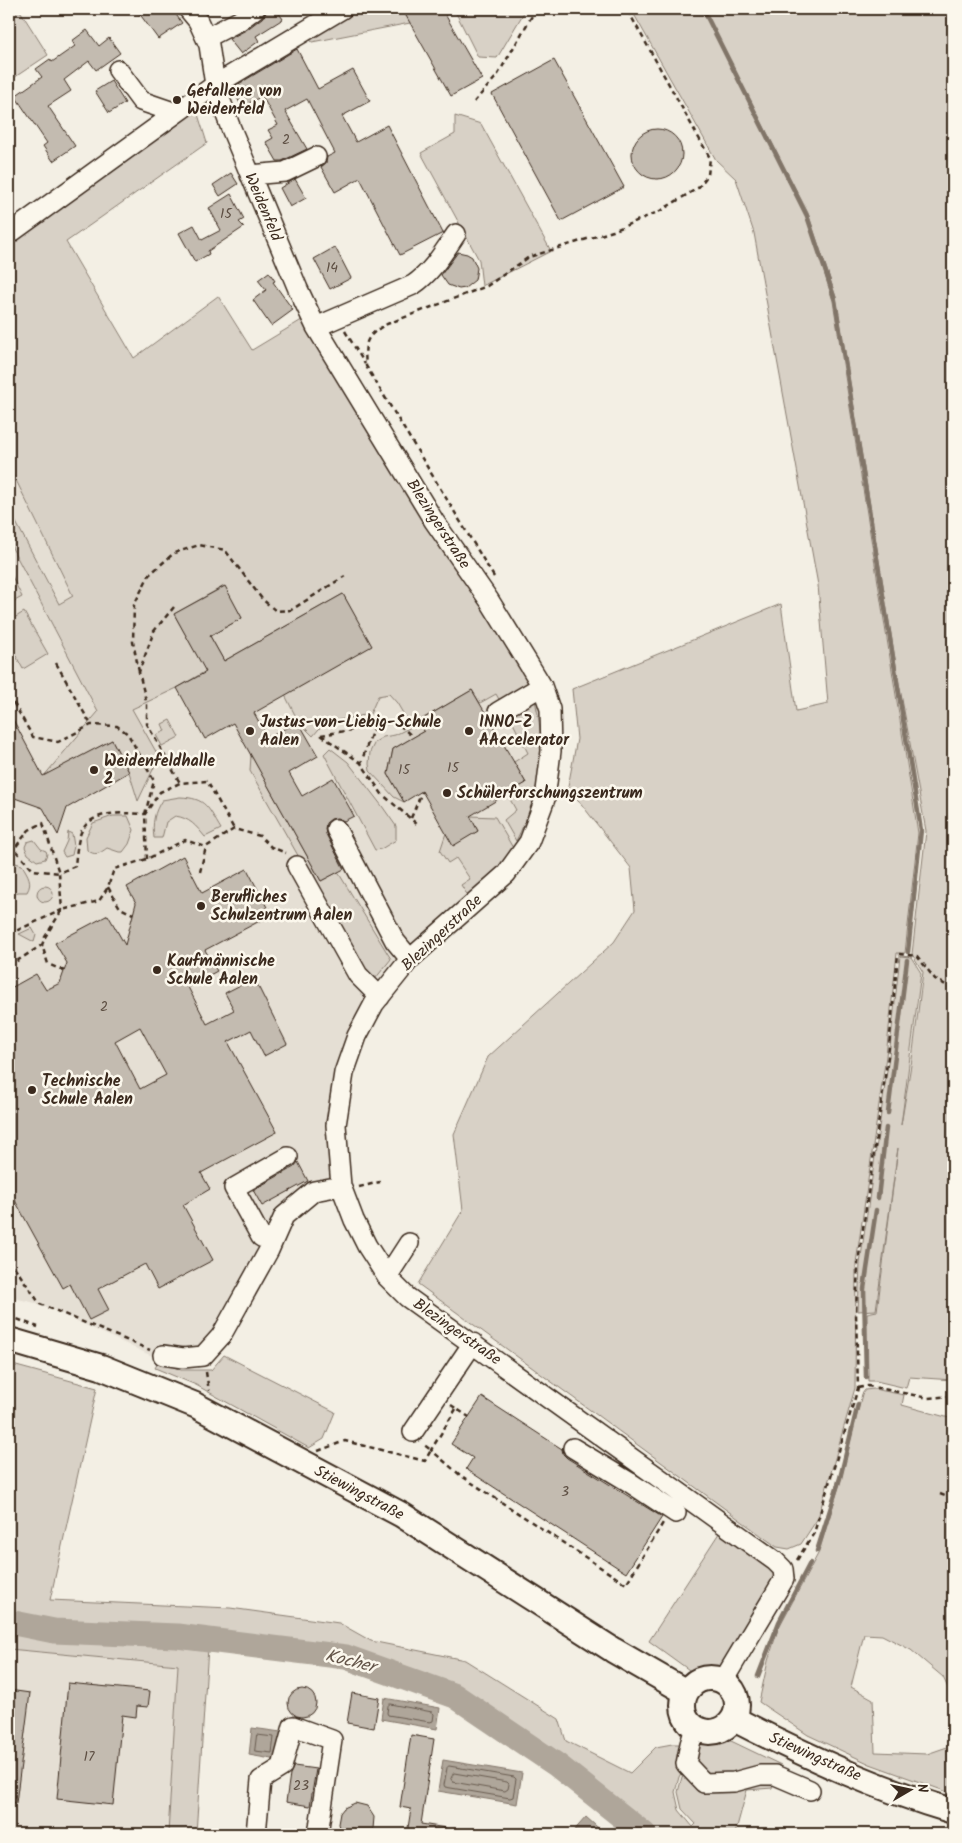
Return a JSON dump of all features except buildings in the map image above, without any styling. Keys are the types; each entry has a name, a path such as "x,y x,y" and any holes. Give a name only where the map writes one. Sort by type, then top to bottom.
{"main road":[{"name":"Stiewingstraße","path":"12,1329 195,1405 402,1515 613,1650 679,1699"},
{"path":"711,1678 723,1680 733,1690 737,1698 738,1706 734,1719 724,1729 715,1732 694,1732 683,1711 683,1702 679,1699 695,1682 711,1678"},
{"name":"Stiewingstraße","path":"734,1719 796,1751 918,1800 953,1811"}],"street":[{"name":"Weidenfeld","path":"188,9 198,21 209,45 215,84 250,175 316,327"},
{"path":"206,38 239,21 255,9"},
{"path":"9,234 215,84 342,9"},
{"path":"118,70 141,101 176,113"},
{"path":"250,175 285,172 316,156"},
{"path":"316,327 413,285 423,278 439,260 456,234"},
{"name":"Blezingerstraße","path":"316,327 434,521 489,600 542,686 550,709 551,751 545,799 529,842 506,874 410,959 374,1004 357,1036 344,1073 336,1125 342,1188 354,1220 367,1246 387,1277 407,1297 784,1569"},
{"path":"498,712 542,686"},
{"path":"336,829 395,941 410,959"},
{"path":"297,866 358,975 380,997"},
{"path":"272,1241 261,1237 234,1188 288,1157"},
{"path":"163,1355 183,1358 203,1356 220,1336 269,1250 284,1216 314,1191 342,1188"},
{"path":"387,1277 408,1243"},
{"path":"412,1432 473,1343"},
{"path":"573,1448 630,1482 674,1512"},
{"path":"630,1482 640,1464"},
{"path":"723,1680 784,1579 784,1569"},
{"path":"256,1834 262,1780 282,1767 292,1726 332,1740 318,1834"},
{"path":"694,1732 686,1764 704,1783 734,1782 760,1775 775,1775 810,1790"}],"path":[{"path":"474,102 497,76 536,9"},
{"path":"366,366 364,348 373,332 387,324 487,286 529,257 613,231 660,211 698,188 708,174 710,158 627,9"},
{"path":"338,319 498,582 489,600"},
{"path":"180,783 147,724 147,704 133,642 134,606 149,575 174,553 200,545 224,550 262,599 276,611 291,610 345,576"},
{"path":"139,672 154,631 174,606"},
{"path":"56,663 91,725"},
{"path":"9,696 33,737 58,742 91,725 117,726 128,734 154,781 145,814 147,859"},
{"path":"413,737 396,722 321,735 361,763 382,794 419,826"},
{"path":"361,763 374,726"},
{"path":"145,814 160,792 180,783 207,782 234,828 260,836 271,847 288,854 297,866"},
{"path":"411,818 422,792"},
{"path":"14,849 34,870 59,873 75,866 80,834 91,819 114,812 145,814"},
{"path":"9,851 14,849 29,830 43,823 59,873 62,910 42,945 9,966"},
{"path":"200,872 206,847 234,828"},
{"path":"9,934 62,910 99,901 108,888 114,870 147,859 184,840 206,847"},
{"path":"108,888 120,908 133,914"},
{"path":"42,945 48,964 64,971"},
{"path":"784,1569 795,1564 814,1533 858,1388 856,1313 858,1263 888,1056 898,954 917,956 935,979 953,989"},
{"path":"342,1188 380,1182"},
{"path":"9,1259 40,1304 163,1355"},
{"path":"9,1316 12,1329"},
{"path":"203,1356 210,1398"},
{"path":"858,1388 868,1386 928,1398 953,1396"},
{"path":"437,1396 469,1416"},
{"path":"311,1455 325,1447 345,1441 425,1460 456,1409"},
{"path":"412,1432 416,1439 460,1475 626,1584 674,1512"},
{"path":"940,1494 953,1499"},
{"path":"679,1699 676,1710 682,1732 694,1732"}],"shaded area":[{"path":"9,9 19,9 48,55 9,81"},
{"path":"332,9 421,9 410,23 312,42 304,31"},
{"path":"454,9 526,9 497,58 478,57"},
{"path":"631,9 703,9 807,216 833,301 918,833 905,953 897,953 886,1056 856,1263 855,1388 818,1518 801,1544 789,1549 777,1547 418,1284 463,1210 454,1134 488,1057 614,942 635,910 631,868 568,787 577,739 572,689 781,604 796,711 828,704 818,585 754,233 736,179 716,160"},
{"path":"704,9 953,9 953,1380 909,1377 906,1388 868,1381 867,1313 877,1311 898,1148 876,1310 858,1311 860,1264 889,1056 900,956 911,957 921,973 901,1125 912,1059 923,972 912,954 926,831 899,683 836,297 808,213"},
{"path":"196,108 207,143 66,242 134,358 218,296 252,350 305,318 534,689 501,703 496,694 480,703 472,690 419,721 424,731 393,749 388,774 404,802 394,797 370,771 369,764 370,752 375,742 383,737 395,735 411,727 397,703 389,694 378,696 370,714 324,723 313,736 298,721 285,695 371,646 343,594 224,661 210,636 242,618 224,586 174,614 206,671 177,688 132,709 159,757 138,801 129,772 112,740 43,777 98,712 9,542 9,509 59,604 73,596 11,470 9,470 9,241"},
{"path":"455,116 481,124 551,251 482,286 479,260 421,153 455,134"},
{"name":"Berufliches Schulzentrum Aalen","path":"9,470 11,470 73,596 228,501 534,689 550,709 529,842 410,959 344,1073 342,1185 284,1216 231,1332 207,1367 182,1366 152,1356 40,1304 9,1297"},
{"path":"9,570 22,597 9,604"},
{"path":"24,612 48,654 23,669 9,643 9,621"},
{"path":"533,693 540,732 540,769 525,822 516,841 504,820 516,810 507,794 526,783 514,762 528,753 509,715"},
{"path":"170,720 179,737 162,746 156,735 165,731 162,724"},
{"path":"330,748 348,762 382,806 396,826 396,840 381,849 375,850 324,754"},
{"path":"251,755 321,881 338,872 391,959 371,984 250,771"},
{"path":"180,797 196,799 201,802 209,810 221,829 205,837 189,821 175,816 166,822 162,838 154,838 154,818 162,800"},
{"path":"9,802 14,818 14,832 9,842"},
{"path":"113,816 128,816 134,830 129,844 123,852 107,848 95,854 87,850 86,837 93,823"},
{"path":"470,816 495,817 513,848 496,871 468,896 461,885 470,879 456,858 448,863 440,851 446,833 453,845 478,831"},
{"path":"68,832 72,834 74,846 72,855 65,857 62,852 67,841"},
{"path":"34,840 41,849 46,851 45,859 37,861 28,854 25,847 27,842"},
{"path":"9,861 22,865 28,875 30,885 27,892 18,892 9,898"},
{"path":"42,886 48,886 53,891 51,900 42,902 37,897 37,891"},
{"path":"32,928 36,935 34,942 19,934"},
{"path":"224,1355 335,1412 324,1439 309,1448 196,1385 155,1368 159,1361 181,1370 211,1370"},
{"path":"9,1364 97,1388 50,1600 230,1608 339,1623 371,1641 465,1660 559,1719 566,1741 630,1773 656,1747 672,1744 690,1744 686,1764 679,1777 675,1792 679,1810 693,1827 696,1824 682,1809 678,1792 682,1777 690,1763 695,1743 708,1745 731,1741 781,1765 775,1775 772,1788 747,1790 735,1834 629,1834 604,1811 446,1701 342,1664 208,1647 196,1834 168,1834 178,1665 9,1649"},
{"path":"874,1389 904,1395 902,1405 953,1419 953,1699 943,1677 911,1650 882,1635 864,1634 851,1687 873,1699 875,1752 927,1754 953,1745 953,1794 870,1764 808,1735 759,1702 768,1661 778,1629 819,1552 840,1483 862,1394 865,1390"},
{"path":"721,1530 779,1574 721,1671 696,1675 649,1641"},
{"path":"9,1649 178,1665 168,1834 9,1834"}],"water":[{"path":"384,1698 440,1708 437,1729 381,1719"},
{"path":"252,1728 281,1732 277,1760 249,1755"},
{"path":"443,1760 522,1773 517,1804 438,1791"},
{"path":"586,1817 605,1834 571,1834"}],"waterway":[{"path":"703,9 807,216 835,300 921,830 908,952"},
{"path":"888,1113 907,960"},
{"path":"878,1198 886,1128"},
{"path":"866,1377 864,1289 876,1210"},
{"path":"817,1551 840,1478 858,1404"},
{"path":"758,1676 779,1622 810,1563"},
{"name":"Kocher","path":"9,1622 54,1631 177,1636 346,1657 455,1696 557,1765 644,1834"}],"place":[{"name":"Gefallene von Weidenfeld","path":"177,100"},
{"name":"Justus-von-Liebig-Schule Aalen","path":"250,731"},
{"name":"INNO-Z AAccelerator","path":"469,731"},
{"name":"Weidenfeldhalle 2","path":"94,770"},
{"name":"Schülerforschungszentrum","path":"447,793"},
{"name":"Berufliches Schulzentrum Aalen","path":"201,906"},
{"name":"Kaufmännische Schule Aalen","path":"157,970"},
{"name":"Technische Schule Aalen","path":"32,1090"}]}
